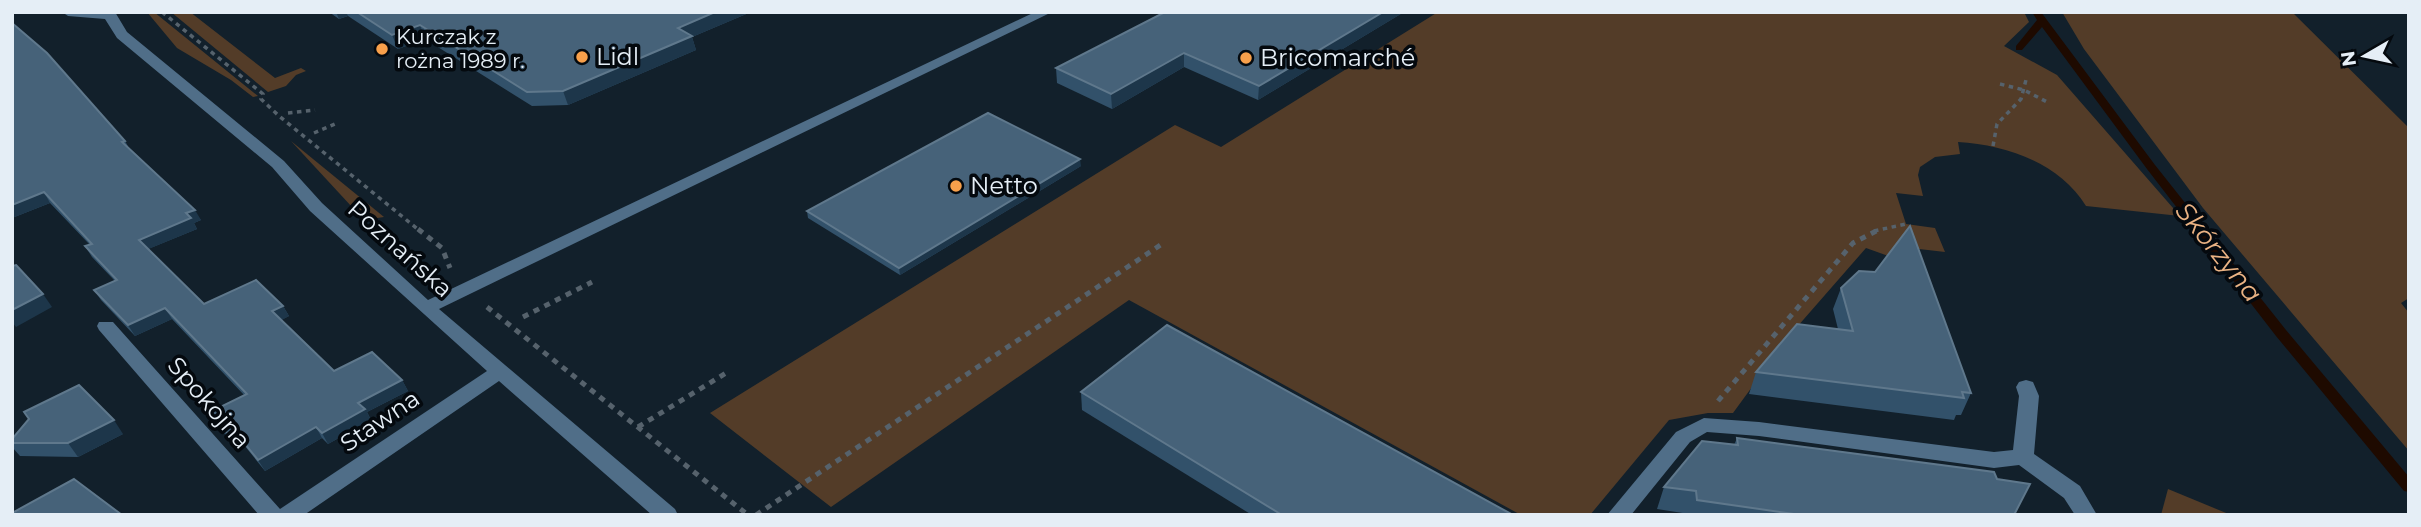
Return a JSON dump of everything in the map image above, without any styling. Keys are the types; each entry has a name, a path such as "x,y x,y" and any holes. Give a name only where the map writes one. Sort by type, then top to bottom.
{"street":[{"path":"68,12 109,13"},
{"path":"426,308 1046,12"},
{"name":"Poznańska","path":"109,13 121,35 278,164 316,207 426,308 667,515"},
{"name":"Spokojna","path":"106,326 272,515"},
{"name":"Stawna","path":"287,515 501,371"},
{"path":"2023,457 2029,396 2026,387"},
{"path":"1618,515 1683,437 1704,425 1759,429 1993,460 2023,457 2072,492 2086,515"}],"path":[{"path":"162,12 263,94 261,99 442,248 451,273"},
{"path":"1993,146 1997,124 2021,99 2027,76"},
{"path":"2000,84 2024,90 2049,103"},
{"path":"288,113 315,110"},
{"path":"314,133 335,124"},
{"path":"1717,402 1853,243 1875,228 1906,224"},
{"path":"756,515 1162,244"},
{"path":"523,317 592,282"},
{"path":"486,306 748,515"},
{"path":"638,427 726,373"}],"shaded area":[{"path":"147,12 154,12 258,96 253,97 231,80 177,48"},
{"path":"171,12 190,12 275,78 301,68 306,71 296,75 286,86 268,92"},
{"path":"1438,12 2024,12 2029,22 2004,46 2057,75 2180,216 2086,206 2062,178 2030,159 1995,147 1958,142 1960,154 1935,157 1920,167 1918,175 1923,196 1896,193 1906,224 1935,228 1945,252 1902,247 1894,258 1866,248 1790,335 1733,413 1708,413 1669,420 1590,515 1521,515 1129,300 831,507 710,413 1175,125 1221,147"},
{"path":"2062,12 2292,12 2409,128 2409,298 2401,303 2409,313 2409,451 2203,208 2084,49"},
{"path":"291,141 384,217 364,220"},
{"path":"2168,489 2231,515 2161,515"}],"building":[{"name":"Lidl","path":"357,12 715,12 678,28 692,36 563,91 527,92 420,25 392,35"},
{"name":"Bricomarché","path":"1165,12 1383,12 1259,86 1184,53 1111,94 1056,68"},
{"path":"12,23 47,53 125,141 122,142 195,210 186,213 191,218 139,240 204,304 256,280 283,306 272,311 334,371 372,352 402,380 358,403 365,409 322,433 316,427 258,460 237,434 231,437 208,413 247,394 165,308 128,325 94,290 117,280 85,246 92,244 44,192 12,205"},
{"name":"Netto","path":"988,113 1080,159 899,268 807,211"},
{"path":"1910,226 1971,393 1962,392 1964,398 1756,372 1797,324 1853,331 1841,288 1859,271 1875,272"},
{"path":"16,265 43,294 12,310 12,266"},
{"path":"1167,325 1513,515 1282,515 1081,392"},
{"path":"79,385 114,420 68,443 12,443 12,439 29,419 24,412"},
{"path":"1737,438 1994,472 1997,479 2030,484 2014,515 1801,515 1697,500 1696,491 1664,487 1702,441 1738,445"},
{"path":"74,479 122,515 12,515 12,513"}],"waterway":[{"name":"Skórzyna","path":"2036,12 2151,167 2281,333 2409,487"},
{"path":"2019,48 2041,22"}],"place":[{"name":"Kurczak z rożna 1989 r.","path":"382,49"},
{"name":"Lidl","path":"582,57"},
{"name":"Bricomarché","path":"1246,58"},
{"name":"Netto","path":"956,186"}]}
